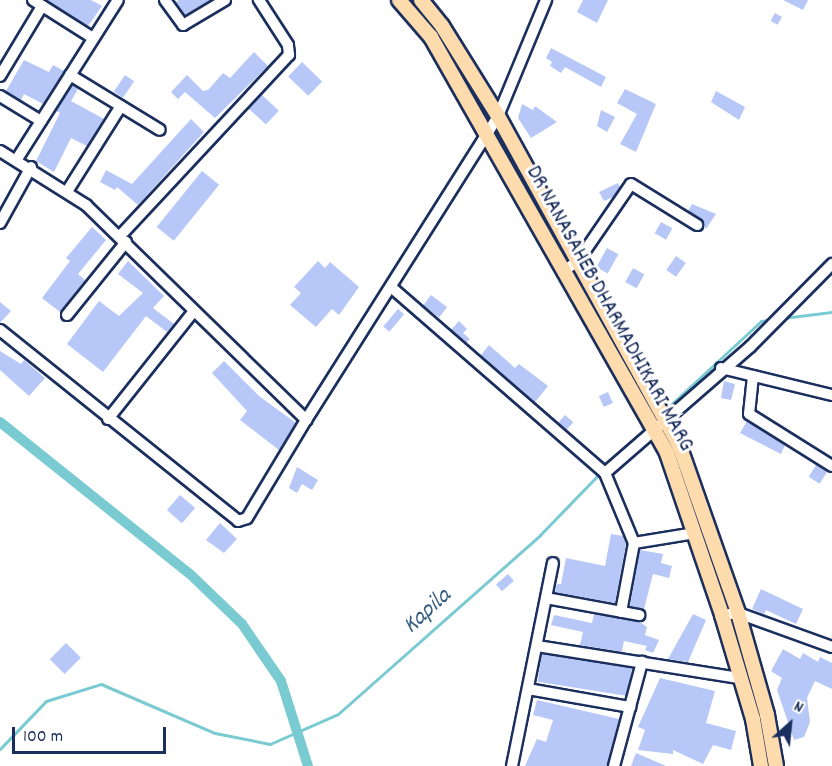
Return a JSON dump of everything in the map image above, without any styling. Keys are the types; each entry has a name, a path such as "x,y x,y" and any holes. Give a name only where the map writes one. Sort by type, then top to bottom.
{"main road":[{"name":"DR NANASAHEB DHARMADHIKARI MARG","path":"399,0 431,37 565,270 662,425 722,615 761,766"},
{"name":"DR NANASAHEB DHARMADHIKARI MARG","path":"421,0 442,26 498,116 578,261 662,425 738,612 767,716 776,766"}],"street":[{"path":"17,159 118,0"},
{"path":"168,1 183,25 225,0"},
{"path":"67,315 123,239 288,55 290,48 259,0"},
{"path":"0,330 108,419 241,521 248,518 306,420 498,116 546,0"},
{"path":"0,76 38,3 93,38"},
{"path":"70,75 160,130"},
{"path":"0,96 41,121"},
{"path":"68,190 121,106"},
{"path":"0,151 68,190 123,239 306,420"},
{"path":"0,223 31,167"},
{"path":"565,270 578,261 631,184 697,225"},
{"path":"605,473 662,425 721,368 750,347 832,264"},
{"path":"391,287 605,473 634,543 621,612"},
{"path":"108,419 195,310"},
{"path":"721,368 832,395"},
{"path":"753,376 749,414 832,466"},
{"path":"634,543 695,533"},
{"path":"512,766 553,563"},
{"path":"546,598 639,615"},
{"path":"722,615 738,612 832,647"},
{"path":"537,646 740,678"},
{"path":"614,766 642,662"},
{"path":"528,689 630,707"}],"building":[{"path":"47,0 91,0 102,6 88,26"},
{"path":"179,0 210,0 185,15 176,2"},
{"path":"583,0 608,0 597,23 577,12"},
{"path":"783,0 808,0 803,10"},
{"path":"775,13 782,17 777,25 770,21"},
{"path":"551,48 606,77 601,87 565,67 561,73 550,66 552,62 546,58"},
{"path":"254,52 268,66 215,118 185,92 178,99 171,92 187,75 203,91 208,90 223,73 230,78"},
{"path":"24,60 49,72 53,65 64,71 43,104 24,94 21,100 6,91"},
{"path":"302,62 322,81 308,96 288,76"},
{"path":"125,75 134,81 123,98 114,92"},
{"path":"73,85 78,89 71,101 104,119 87,146 71,138 54,172 36,161 60,113 56,111"},
{"path":"625,89 656,104 636,152 620,144 637,114 617,103"},
{"path":"716,91 745,107 739,120 711,102"},
{"path":"262,95 279,111 266,125 249,109"},
{"path":"522,104 533,110 535,106 557,122 531,138 518,118"},
{"path":"601,110 615,117 607,132 597,126"},
{"path":"191,119 204,132 138,205 117,187 115,190 100,182 106,170 132,184"},
{"path":"202,171 219,185 174,241 157,227"},
{"path":"618,183 620,187 613,197 604,201 599,192"},
{"path":"692,204 716,214 706,229 701,219 688,211"},
{"path":"661,222 672,228 666,240 655,233"},
{"path":"92,227 106,240 78,274 85,280 60,312 42,298 70,261 66,258"},
{"path":"607,248 618,254 608,274 596,267"},
{"path":"676,256 686,263 676,277 666,270"},
{"path":"128,261 164,296 153,308 174,324 167,332 146,316 103,372 67,344 99,301 119,316 143,293 118,274"},
{"path":"318,261 325,268 330,262 359,287 339,315 332,309 316,327 290,305 301,293 294,287"},
{"path":"633,268 644,274 637,288 625,282"},
{"path":"431,295 447,307 439,317 423,305"},
{"path":"0,302 11,311 0,323"},
{"path":"398,309 404,314 389,332 383,327"},
{"path":"459,321 467,329 463,333 470,339 466,343 451,330"},
{"path":"489,345 515,368 519,364 548,386 535,402 481,355"},
{"path":"0,351 21,364 24,360 45,378 29,396 0,370"},
{"path":"224,361 259,396 296,423 279,450 240,420 247,411 212,373"},
{"path":"724,381 735,384 731,400 721,398"},
{"path":"608,392 613,403 604,407 599,396"},
{"path":"565,415 573,422 567,430 558,423"},
{"path":"747,421 785,445 781,454 740,433"},
{"path":"816,465 827,472 820,484 809,477"},
{"path":"297,467 318,480 312,490 302,484 297,493 289,488"},
{"path":"180,495 195,508 182,523 167,510"},
{"path":"220,523 237,539 224,553 206,540"},
{"path":"611,534 623,536 626,544 615,603 555,592 557,584 561,584 566,558 605,566"},
{"path":"640,550 663,554 661,563 672,566 669,578 653,574 644,609 630,606"},
{"path":"508,574 514,581 502,591 496,584"},
{"path":"761,589 803,609 796,624 766,610 764,614 752,609"},
{"path":"594,614 640,622 647,627 645,635 659,640 653,653 645,650 647,646 624,641 622,652 580,645 583,632 551,625 554,615 592,623"},
{"path":"693,614 706,620 688,662 668,659"},
{"path":"66,643 81,658 65,674 50,659"},
{"path":"783,649 800,659 803,653 818,662 820,657 832,663 832,689 815,681 807,698 810,722 804,737 794,740 777,690 782,678 771,671"},
{"path":"542,654 632,668 627,696 538,682"},
{"path":"660,678 715,691 706,723 736,731 731,750 713,745 703,764 673,750 673,754 638,750 645,730 638,727"},
{"path":"537,700 619,719 607,766 525,766 537,739 546,742 553,720 533,715"},
{"path":"636,753 666,766 631,766"}],"waterway":[{"name":"Kapila","path":"783,318 832,312"},
{"name":"Kapila","path":"665,410 761,321 774,319"},
{"path":"0,422 190,574 242,624 281,681 308,766"},
{"name":"Kapila","path":"615,457 647,427"},
{"name":"Kapila","path":"0,749 46,701 101,684 215,733 270,744 338,714 540,535 600,473"}]}
